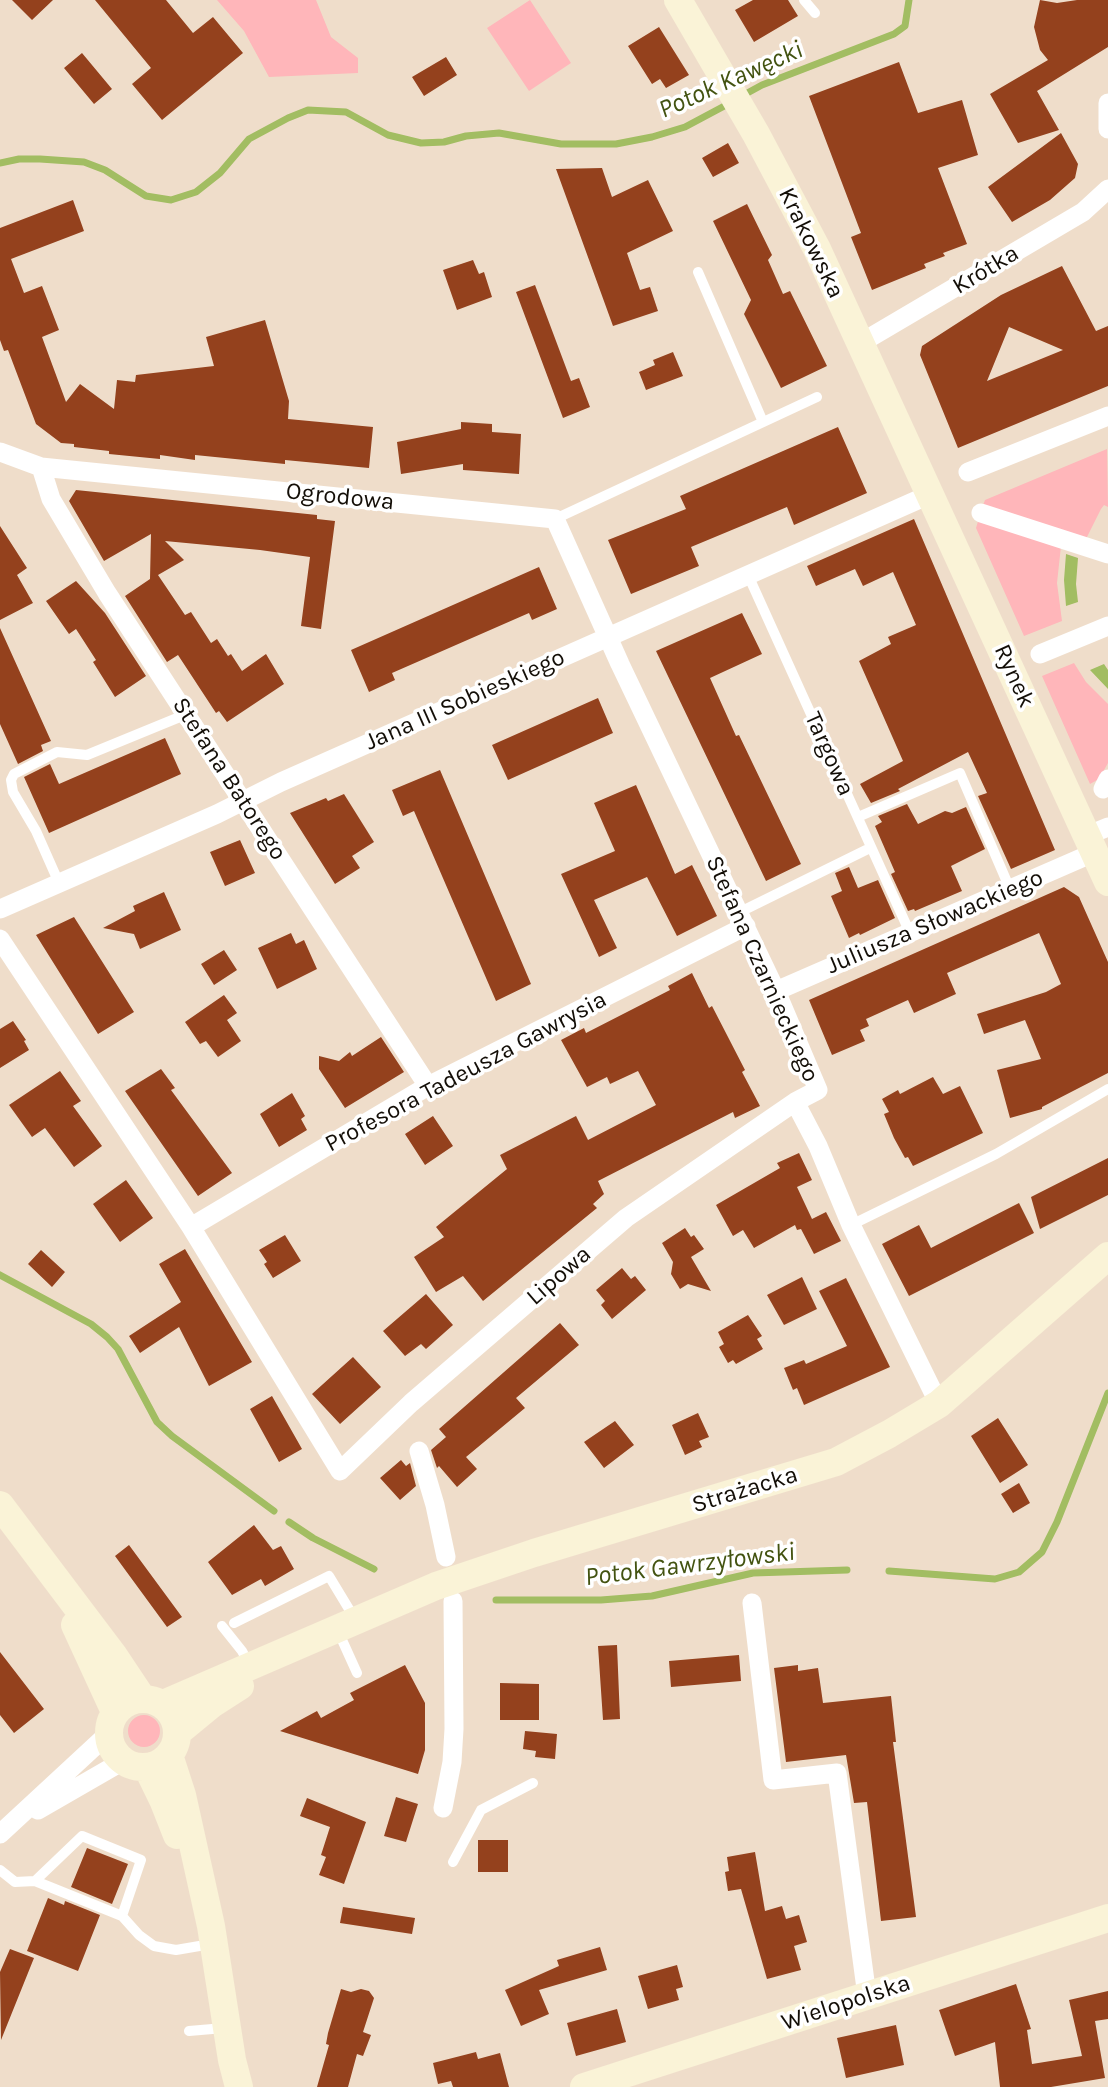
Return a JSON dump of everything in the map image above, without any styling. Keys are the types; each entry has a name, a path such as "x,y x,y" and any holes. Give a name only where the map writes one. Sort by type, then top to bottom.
{"street":[{"name":"Krakowska","path":"678,0 723,76 817,249 931,494"},
{"path":"1108,103 1108,129"},
{"name":"Krótka","path":"859,344 1083,212 1108,189"},
{"path":"968,472 1108,416"},
{"name":"Ogrodowa","path":"0,452 41,467 555,519"},
{"name":"Stefana Batorego","path":"41,467 51,499 107,593 428,1086"},
{"name":"Jana III Sobieskiego","path":"0,909 931,494"},
{"name":"Rynek","path":"931,494 1096,838 1108,882"},
{"path":"981,513 1108,554"},
{"path":"555,519 607,637"},
{"path":"1040,654 1108,626"},
{"name":"Stefana Czarnieckiego","path":"607,637 776,991 818,1090 795,1102 818,1146 851,1225 939,1404"},
{"name":"Juliusza Słowackiego","path":"776,991 1010,889 1096,838"},
{"name":"Profesora Tadeusza Gawrysia","path":"191,1227 428,1086 743,919"},
{"path":"0,939 191,1227"},
{"name":"Lipowa","path":"191,1227 340,1471 411,1403 626,1218 795,1102"},
{"name":"Strażacka","path":"152,1701 250,1666 436,1586 534,1553 836,1461 939,1404 1108,1256"},
{"path":"419,1451 435,1505 446,1557"},
{"path":"0,1505 114,1656 152,1701 176,1721 154,1754 164,1802 212,1935 228,2027 230,2073 239,2087"},
{"path":"51,1575 111,1723 115,1753 154,1754"},
{"path":"443,1808 452,1762 454,1729 453,1601"},
{"path":"752,1603 774,1780 837,1773 867,1996"},
{"name":"Strażacka","path":"1,1833 154,1754 212,1704 341,1626"},
{"path":"111,1723 131,1700 152,1701"},
{"name":"Strażacka","path":"1,1833 111,1723"},
{"name":"Wielopolska","path":"584,2087 1108,1918"}],"lane":[{"path":"804,0 815,13"},
{"path":"698,272 763,422"},
{"path":"555,519 817,397"},
{"name":"Targowa","path":"748,575 910,933"},
{"path":"59,883 36,831 13,792 11,780 14,774 57,752 87,755 187,714"},
{"path":"858,817 960,773 1010,889"},
{"path":"743,919 870,848"},
{"path":"851,1225 996,1154 1108,1088"},
{"path":"234,1623 329,1576 341,1626 357,1673"},
{"path":"222,1626 250,1666"},
{"path":"453,1862 481,1810 533,1783"},
{"path":"35,1881 82,1836 141,1860 122,1916"},
{"path":"0,1870 15,1882 35,1881 122,1916 139,1935 154,1946 176,1950 212,1935"},
{"path":"189,2031 228,2027"}],"shaded area":[{"path":"217,0 316,0 331,37 358,58 358,73 269,77 244,31"},
{"path":"530,0 571,63 529,91 487,28"},
{"path":"1107,449 1108,507 1104,505 1101,509 1085,541 982,508 985,500"},
{"path":"979,518 1061,546 1057,583 1062,621 1024,636 976,528"},
{"path":"1066,554 1078,558 1078,602 1066,606 1064,580"},
{"path":"1074,663 1086,682 1108,704 1108,763 1099,779 1090,784 1042,676"},
{"path":"1104,664 1108,670 1108,689 1090,670"},
{"path":"144,1715 155,1720 160,1731 155,1742 144,1747 133,1742 128,1731 133,1720"}],"building":[{"path":"12,0 53,0 32,20"},
{"path":"95,0 166,0 193,33 213,17 243,53 162,120 132,84 151,68"},
{"path":"753,0 788,0 798,16 754,42 735,10"},
{"path":"1040,0 1057,3 1108,0 1108,47 1037,91 1059,130 1018,143 990,94 1048,60 1040,50 1034,27"},
{"path":"659,27 689,75 666,88 660,79 652,84 628,46"},
{"path":"82,53 112,89 94,104 64,68"},
{"path":"446,57 457,75 424,96 412,77"},
{"path":"899,62 918,113 962,100 978,155 938,168 967,244 924,264 926,268 872,290 851,237 861,233 809,96"},
{"path":"1061,133 1078,164 1075,178 1050,200 1012,222 988,187"},
{"path":"728,143 739,163 713,177 702,158"},
{"path":"602,168 612,197 648,180 673,231 627,253 640,290 650,287 658,311 613,326 556,169"},
{"path":"73,200 84,231 11,259 24,293 42,286 59,330 42,337 66,402 80,384 114,409 117,380 135,382 136,375 214,366 206,337 265,320 289,401 288,419 373,427 369,468 285,460 285,464 195,455 195,460 160,455 160,459 109,454 109,451 61,443 36,424 8,350 4,351 0,340 0,228"},
{"path":"747,204 772,255 768,260 783,294 790,291 827,366 781,388 744,314 751,300 713,221"},
{"path":"473,260 479,274 484,272 492,297 457,310 443,270"},
{"path":"1062,266 1096,331 1108,326 1108,386 958,448 920,355 922,346 1001,295","holes":["1009,327 1063,350 987,381"]},
{"path":"535,285 571,381 579,378 590,407 563,418 516,292"},
{"path":"673,352 683,376 646,390 639,372 655,365 653,360"},
{"path":"461,422 492,424 492,432 521,434 519,474 463,470 463,464 401,474 397,442 461,429"},
{"path":"838,427 867,493 794,525 787,507 691,547 699,566 631,594 608,540 686,509 680,496"},
{"path":"76,490 317,515 317,519 335,521 321,629 301,626 310,557 165,541 184,560 158,575 185,615 191,612 211,643 217,639 242,671 266,654 284,684 227,722 219,711 216,713 178,655 167,662 125,596 150,579 151,534 104,561 69,501"},
{"path":"914,519 1055,850 1011,869 978,796 987,793 968,752 898,789 900,791 871,803 860,784 903,761 859,661 891,644 888,637 916,625 893,572 863,586 855,569 816,586 807,566"},
{"path":"0,526 27,568 17,575 33,603 0,620"},
{"path":"539,567 557,609 532,620 529,613 392,673 395,680 369,692 351,650"},
{"path":"76,581 105,613 146,676 115,697 76,629 69,634 46,601"},
{"path":"742,613 762,654 710,678 736,736 739,735 801,864 766,881 656,651"},
{"path":"0,628 51,741 41,745 43,751 18,764 0,724"},
{"path":"598,698 613,733 508,780 492,745"},
{"path":"165,738 181,774 49,833 24,777 50,764 59,784"},
{"path":"440,770 531,984 496,1001 414,811 403,816 392,790"},
{"path":"636,785 675,874 692,865 717,916 677,936 647,877 594,900 617,948 599,957 561,874 615,851 594,803"},
{"path":"344,794 374,842 352,856 360,868 335,884 290,813 326,798 328,801"},
{"path":"907,804 918,824 945,811 952,813 966,807 985,849 951,866 962,891 915,911 908,911 891,874 895,872 875,826 882,822 878,816"},
{"path":"240,840 255,873 225,886 210,852"},
{"path":"849,867 858,888 878,880 895,918 849,938 831,896 842,891 835,873"},
{"path":"1064,887 1079,897 1108,962 1108,1073 1042,1109 1010,1118 997,1070 1041,1059 1025,1020 984,1034 977,1014 1046,992 1061,984 1039,933 947,973 956,994 914,1013 908,1000 866,1019 869,1026 860,1030 865,1041 832,1055 809,1000"},
{"path":"164,892 181,930 140,949 134,934 103,928 135,911 133,906"},
{"path":"74,917 134,1012 98,1034 36,935"},
{"path":"291,933 296,944 304,940 317,969 277,989 258,948"},
{"path":"224,950 237,970 214,985 201,964"},
{"path":"692,973 745,1070 742,1072 760,1106 735,1118 733,1112 598,1181 604,1194 593,1204 597,1208 483,1301 463,1276 436,1292 414,1257 444,1237 436,1227 507,1169 500,1155 576,1116 588,1140 656,1105 638,1071 610,1084 607,1077 587,1087 561,1040 584,1028 586,1033 670,990 668,986"},
{"path":"224,995 237,1013 227,1020 241,1041 218,1057 206,1041 200,1044 185,1022"},
{"path":"13,1021 26,1040 24,1041 29,1050 0,1068 0,1029"},
{"path":"381,1037 404,1072 345,1108 319,1069 319,1056 339,1061 350,1052 352,1056"},
{"path":"161,1069 175,1088 171,1090 232,1173 198,1196 125,1091"},
{"path":"60,1071 81,1101 73,1106 102,1146 74,1167 45,1128 32,1137 9,1105"},
{"path":"933,1077 943,1094 960,1086 983,1133 913,1166 908,1157 905,1158 894,1138 884,1114 889,1112 882,1099 898,1090 900,1094"},
{"path":"292,1093 305,1116 301,1119 307,1130 279,1147 260,1114"},
{"path":"433,1116 453,1146 425,1165 405,1134"},
{"path":"799,1153 812,1180 797,1187 812,1219 826,1212 841,1241 814,1254 801,1229 797,1230 795,1225 754,1248 743,1230 733,1236 716,1205 780,1168 777,1163"},
{"path":"1108,1158 1108,1195 1040,1229 1031,1197"},
{"path":"126,1180 153,1218 120,1242 93,1204"},
{"path":"1019,1203 1034,1233 909,1296 882,1244 919,1225 931,1248"},
{"path":"685,1228 704,1249 691,1257 711,1291 688,1284 680,1289 671,1274 673,1262 662,1243"},
{"path":"285,1235 301,1261 273,1278 259,1250"},
{"path":"185,1249 252,1362 209,1386 179,1327 140,1353 129,1336 181,1302 159,1264"},
{"path":"41,1250 65,1272 52,1287 28,1264"},
{"path":"622,1268 631,1279 635,1276 646,1290 612,1319 601,1305 605,1301 596,1290"},
{"path":"802,1277 817,1309 784,1325 767,1295"},
{"path":"846,1278 890,1367 804,1405 797,1388 793,1390 784,1368 804,1360 806,1364 847,1346 819,1291"},
{"path":"426,1294 453,1325 426,1349 421,1344 405,1356 383,1331"},
{"path":"748,1315 762,1336 757,1339 763,1349 736,1364 733,1360 728,1363 719,1347 724,1344 718,1332"},
{"path":"560,1323 579,1345 516,1398 525,1408 466,1457 477,1469 457,1487 439,1466 437,1468 431,1450 446,1437 439,1429"},
{"path":"353,1357 381,1387 340,1424 312,1394"},
{"path":"272,1396 302,1449 279,1462 250,1409"},
{"path":"698,1413 709,1437 699,1441 702,1447 685,1455 672,1425"},
{"path":"998,1418 1028,1465 1000,1483 971,1436"},
{"path":"615,1421 634,1445 604,1468 584,1442"},
{"path":"401,1460 406,1466 410,1463 416,1486 400,1500 380,1478"},
{"path":"1019,1483 1030,1503 1013,1513 1001,1494"},
{"path":"254,1525 273,1550 281,1546 294,1569 265,1586 261,1579 232,1595 208,1562"},
{"path":"129,1545 182,1617 167,1627 115,1556"},
{"path":"617,1645 620,1719 603,1720 598,1646"},
{"path":"0,1652 44,1709 14,1733 0,1715"},
{"path":"739,1655 741,1681 671,1687 669,1661"},
{"path":"405,1665 425,1703 425,1750 418,1774 280,1731 317,1711 321,1718 354,1700 350,1693"},
{"path":"798,1665 798,1671 818,1668 823,1703 891,1696 896,1742 893,1742 916,1917 881,1921 867,1802 854,1803 846,1755 786,1762 774,1668"},
{"path":"500,1683 539,1684 539,1720 500,1720"},
{"path":"525,1731 557,1734 555,1759 535,1757 536,1751 523,1749"},
{"path":"396,1797 418,1804 406,1842 384,1836"},
{"path":"307,1798 366,1822 344,1884 319,1875 326,1857 321,1855 330,1827 300,1816"},
{"path":"478,1840 508,1840 508,1872 478,1872"},
{"path":"87,1848 128,1864 112,1904 71,1887"},
{"path":"755,1852 765,1911 782,1906 786,1919 799,1915 807,1942 794,1946 801,1970 767,1979 741,1889 728,1891 725,1872 729,1871 727,1857"},
{"path":"48,1898 64,1905 65,1901 100,1915 78,1971 27,1951"},
{"path":"343,1907 415,1918 412,1934 340,1923"},
{"path":"600,1947 607,1970 539,1990 549,2014 521,2026 505,1990 559,1966 557,1960"},
{"path":"10,1949 34,1958 1,2040 0,1972"},
{"path":"677,1965 683,1987 676,1989 679,2000 648,2009 638,1976"},
{"path":"1016,1984 1031,2029 1027,2030 1032,2064 1082,2056 1069,2000 1108,1991 1108,2019 1095,2021 1105,2078 1051,2087 1000,2087 995,2042 955,2056 939,2010"},
{"path":"341,1989 351,1992 361,1989 369,1991 374,1998 363,2032 371,2035 363,2056 357,2054 348,2087 317,2087 329,2045 326,2044 328,2033"},
{"path":"617,2009 626,2042 576,2056 567,2023"},
{"path":"896,2025 904,2065 846,2078 837,2038"},
{"path":"476,2052 478,2059 500,2053 509,2087 453,2087 451,2081 438,2084 433,2063"}],"waterway":[{"name":"Potok Kawęcki","path":"740,97 762,85 894,34 905,26 909,0"},
{"name":"Potok Kawęcki","path":"0,163 19,159 84,162 105,170 146,196 171,200 196,192 220,173 249,139 308,110 346,112 388,135 421,143 499,133 561,144 616,144 685,127 730,103"},
{"name":"Potok Gawrzyłowski","path":"0,1275 91,1324 107,1337 118,1349 157,1422 274,1511"},
{"name":"Potok Gawrzyłowski","path":"889,1571 995,1579 1019,1572 1042,1552 1057,1522 1108,1393"},
{"name":"Potok Gawrzyłowski","path":"289,1522 313,1538 374,1569"},
{"name":"Potok Gawrzyłowski","path":"496,1600 601,1600 652,1596 753,1573 847,1570"}]}
